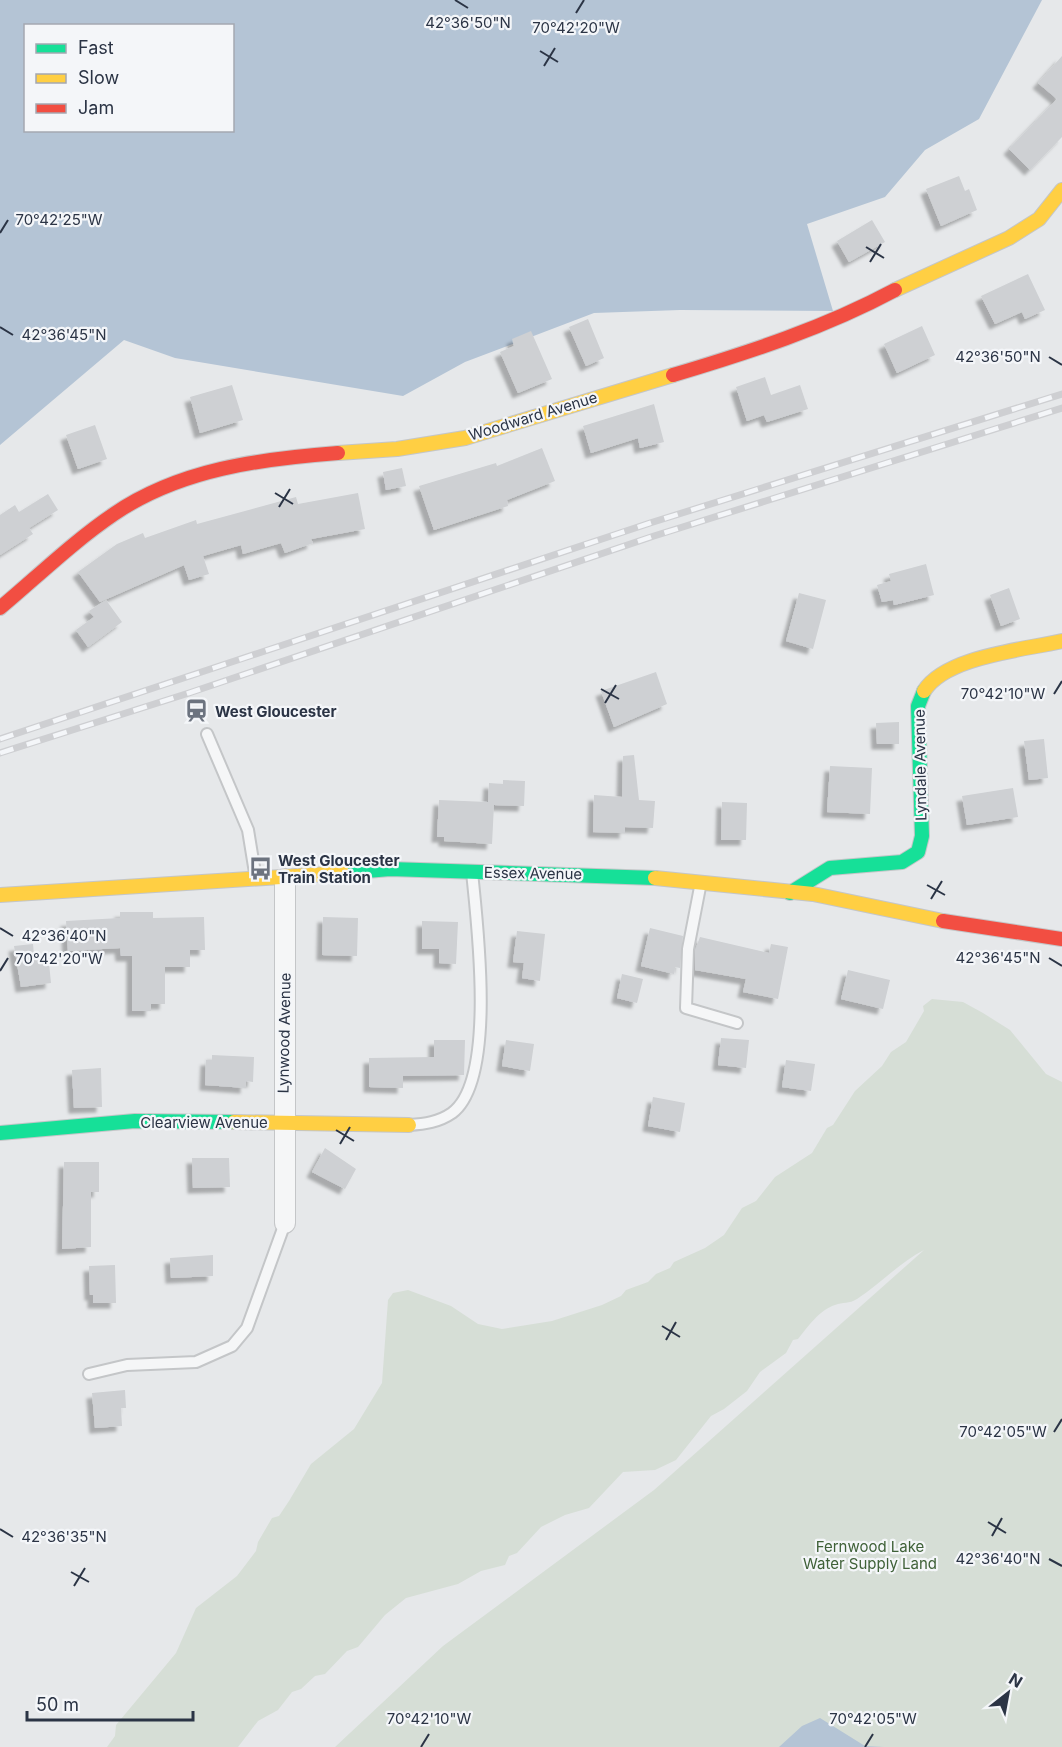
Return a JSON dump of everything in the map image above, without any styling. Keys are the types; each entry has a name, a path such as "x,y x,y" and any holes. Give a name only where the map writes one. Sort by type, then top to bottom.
{"street":[{"name":"Woodward Avenue","path":"0,608 114,514 167,486 201,473 243,464 301,456 397,449 465,438 765,347 847,316 905,285 1009,237 1039,219 1062,190"},
{"name":"Lyndale Avenue","path":"790,893 812,877 830,868 902,862 918,852 922,836 918,706 924,690 939,674 1062,641"},
{"name":"Essex Avenue","path":"0,895 285,879 390,869 574,874 702,882 813,894 941,921 1062,939"},
{"name":"Lynwood Avenue","path":"285,879 283,1123 285,1223"},
{"name":"Clearview Avenue","path":"0,1133 135,1121 408,1125"}],"lane":[{"path":"207,734 248,830 256,879"},
{"path":"408,1125 431,1124 453,1112 473,1077 478,1047 481,968 472,872"},
{"path":"702,882 688,949 686,1008 737,1023"},
{"path":"89,1374 127,1365 196,1362 232,1346 247,1328 285,1223"}],"green space":[{"name":"Fernwood Lake Water Supply Land","path":"932,999 963,1002 1010,1030 1046,1074 1062,1082 1062,1747 335,1747 443,1646 654,1490 924,1250 857,1299 829,1307 819,1315 798,1339 793,1340 786,1353 760,1372 747,1391 711,1416 676,1460 655,1470 623,1472 589,1508 565,1515 541,1527 517,1553 509,1556 505,1565 481,1571 458,1584 406,1598 385,1615 358,1647 347,1651 325,1674 315,1676 301,1689 292,1692 278,1710 258,1721 238,1747 107,1747 115,1736 116,1725 176,1653 196,1608 237,1576 256,1551 258,1542 272,1518 279,1516 311,1464 354,1429 382,1383 388,1300 393,1293 408,1290 451,1306 478,1324 502,1329 552,1321 602,1305 621,1296 626,1290 648,1282 656,1274 670,1268 674,1262 705,1248 724,1235 742,1208 756,1201 775,1177 812,1153 827,1128 833,1125 855,1091 882,1066 891,1052 906,1042 924,1011 923,1006"}],"water":[{"path":"0,0 1042,0 979,119 925,150 885,197 807,224 833,311 680,310 594,313 465,362 403,396 175,358 124,340 0,445"},
{"path":"820,1718 865,1746 884,1747 779,1747 802,1726"}],"building":[{"path":"1062,56 1062,137 1030,170 1009,149 1057,99 1038,83"},
{"path":"959,176 965,191 969,189 977,210 941,226 926,189"},
{"path":"872,220 885,242 849,262 837,241"},
{"path":"1028,274 1045,310 1025,319 1022,312 995,324 981,296"},
{"path":"588,319 604,358 586,366 569,327"},
{"path":"922,326 935,355 897,373 884,344"},
{"path":"531,331 552,379 518,393 500,352 514,346 512,339"},
{"path":"765,377 771,395 800,385 808,409 767,422 764,415 747,421 736,387"},
{"path":"232,385 243,420 200,433 190,397"},
{"path":"654,404 664,442 640,448 638,438 591,453 583,426"},
{"path":"95,425 107,459 78,469 66,435"},
{"path":"542,448 555,481 507,500 508,506 434,530 419,486 496,463 497,466"},
{"path":"402,468 406,486 386,490 383,472"},
{"path":"358,493 365,529 311,539 313,543 285,553 281,543 243,554 241,545 203,556 209,574 189,580 184,565 100,602 78,572 117,544 143,533 145,538 196,520 197,524 296,497 298,504"},
{"path":"48,494 58,510 29,528 33,534 0,555 0,515 15,505 19,512"},
{"path":"926,564 934,595 894,605 893,600 882,602 877,585 891,581 889,574"},
{"path":"1009,588 1020,619 1001,626 990,595"},
{"path":"799,593 826,600 813,649 786,641"},
{"path":"106,600 122,622 88,647 76,630 94,617 89,611"},
{"path":"656,672 667,704 614,727 601,691"},
{"path":"899,722 899,744 877,744 876,723"},
{"path":"1044,739 1048,778 1029,780 1024,741"},
{"path":"634,755 639,800 655,801 653,828 625,827 625,833 593,832 594,795 622,797 623,756"},
{"path":"830,766 872,768 870,814 827,812"},
{"path":"503,780 525,781 524,806 494,805 492,844 444,841 444,837 437,837 439,800 488,802 489,783 503,784"},
{"path":"1013,788 1018,817 967,825 962,796"},
{"path":"722,802 747,803 746,840 721,840"},
{"path":"120,912 153,912 153,918 204,917 205,950 190,950 190,967 165,967 165,1004 151,1004 151,1011 132,1011 132,956 121,956 120,948 68,951 66,921 120,918"},
{"path":"323,917 358,918 357,956 322,955"},
{"path":"422,921 458,922 456,964 439,963 439,949 422,949"},
{"path":"650,928 683,936 680,968 675,967 674,974 641,966"},
{"path":"517,931 545,934 540,981 522,978 524,963 513,962"},
{"path":"700,937 769,953 771,944 788,947 778,999 743,992 746,979 695,970 695,950"},
{"path":"33,944 34,955 48,953 51,983 21,987 14,946"},
{"path":"848,970 890,980 883,1009 841,999"},
{"path":"622,974 643,979 637,1003 617,998"},
{"path":"721,1038 749,1040 746,1068 718,1065"},
{"path":"434,1040 465,1040 464,1075 403,1076 403,1088 369,1087 369,1058 434,1057"},
{"path":"506,1040 534,1044 530,1071 502,1066"},
{"path":"212,1055 254,1057 253,1082 246,1081 246,1088 205,1085 206,1060 212,1060"},
{"path":"786,1060 815,1064 811,1091 782,1087"},
{"path":"101,1068 102,1107 74,1108 72,1070"},
{"path":"653,1097 685,1103 680,1132 648,1126"},
{"path":"325,1148 356,1169 345,1189 312,1172"},
{"path":"192,1158 229,1158 230,1187 193,1188"},
{"path":"64,1162 99,1162 99,1192 91,1192 91,1247 62,1249"},
{"path":"213,1255 213,1276 171,1278 170,1258"},
{"path":"115,1265 116,1303 93,1303 93,1295 90,1295 89,1266"},
{"path":"125,1390 126,1408 121,1408 122,1426 95,1428 92,1393"}],"railway":[{"path":"0,739 650,523 1062,394"},
{"path":"0,753 189,693 654,536 1062,408"}],"traffic: fast":[{"path":"790,893 830,868 902,862 918,852 922,836 918,706 924,691"},
{"path":"343,873 390,869 655,878"},
{"path":"0,1133 135,1121 234,1122"}],"traffic: slow":[{"path":"895,290 1009,238 1039,219 1062,190"},
{"path":"338,453 397,449 465,438 673,375"},
{"path":"924,691 935,679 967,662 1062,641"},
{"path":"0,895 343,873"},
{"path":"655,878 813,894 943,921"},
{"path":"234,1122 409,1125"}],"traffic: jam":[{"path":"673,375 786,338 841,316 895,290"},
{"path":"0,608 99,525 139,499 166,486 250,463 338,453"},
{"path":"943,921 1062,939"}],"place":[{"name":"West Gloucester","path":"197,711"},
{"name":"West Gloucester Train Station","path":"260,869"}]}
